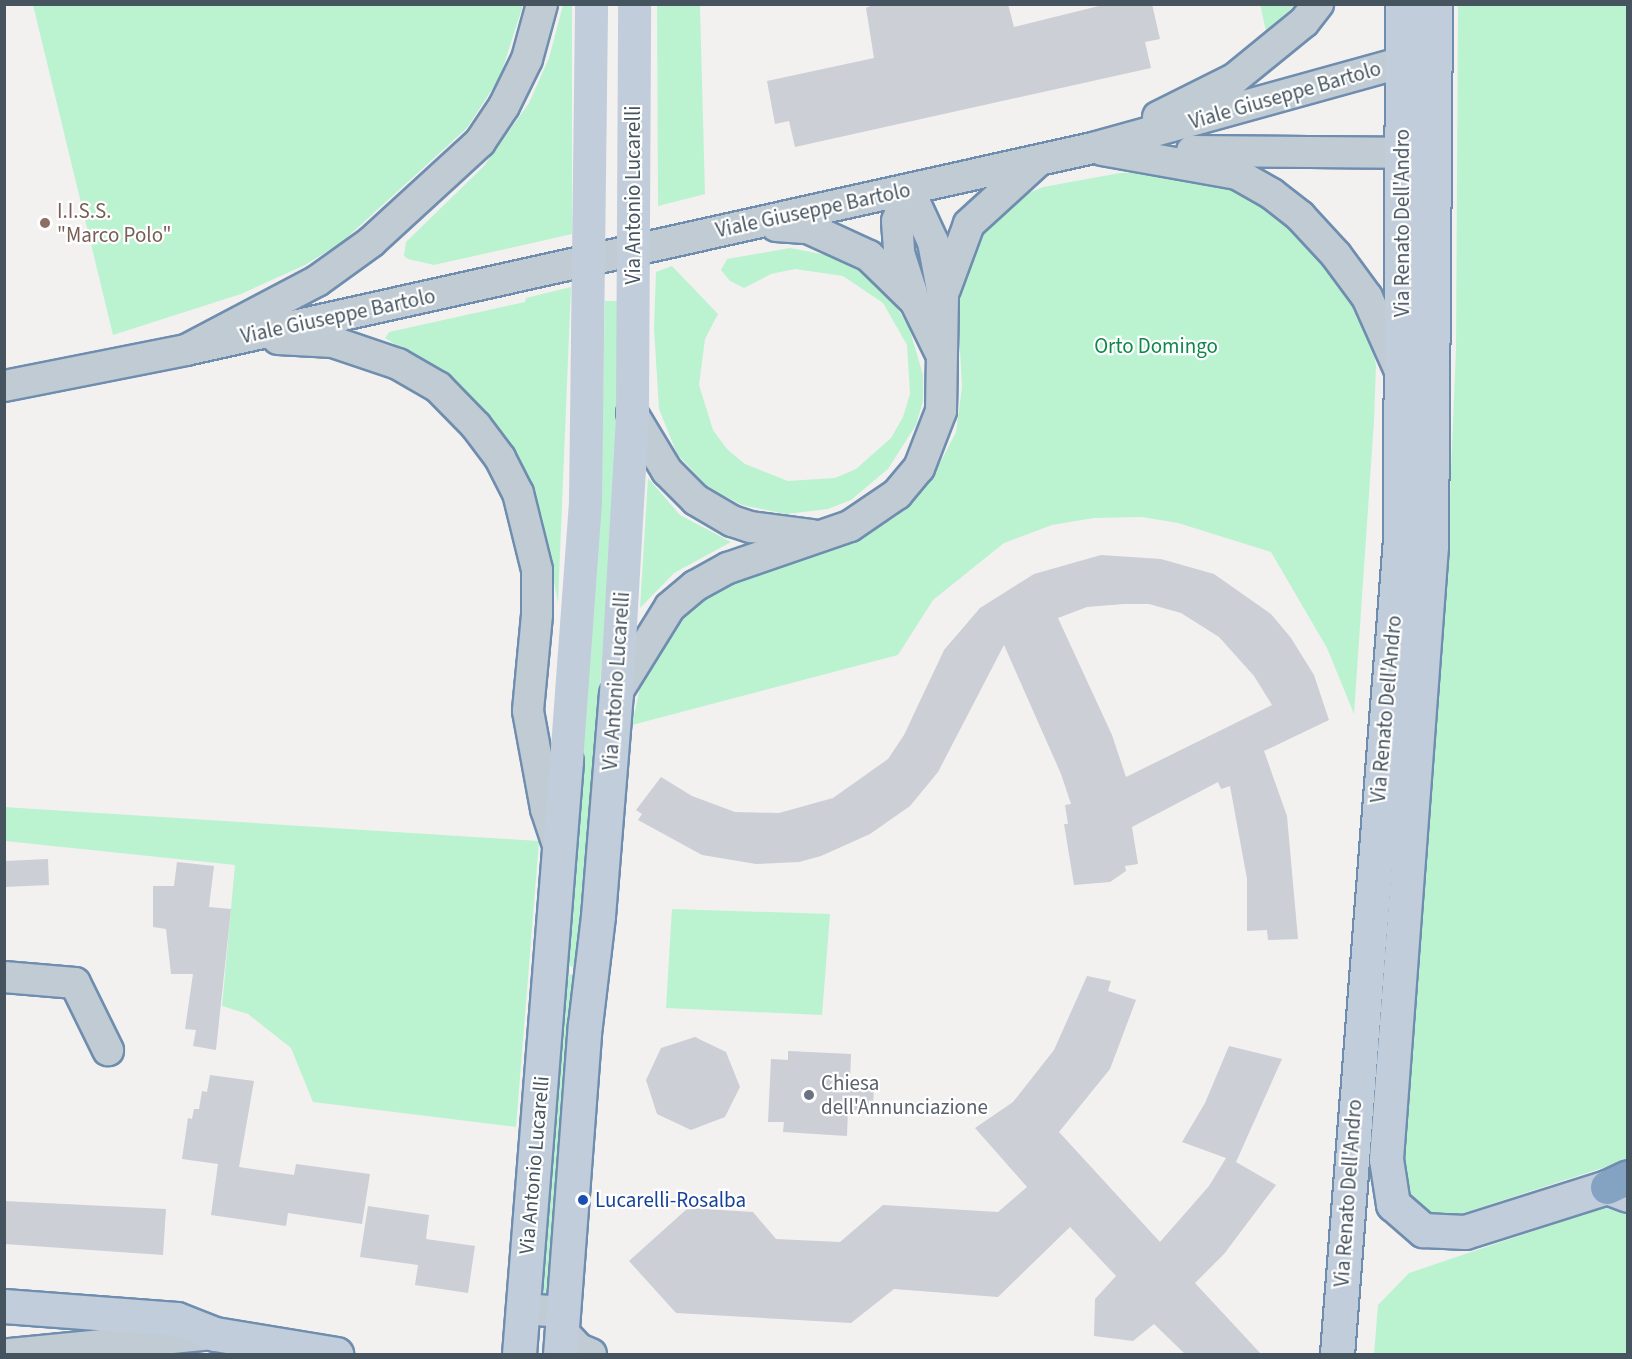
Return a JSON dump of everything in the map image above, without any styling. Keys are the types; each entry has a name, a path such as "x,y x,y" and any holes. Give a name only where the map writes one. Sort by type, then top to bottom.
{"street":[{"path":"4,386 186,350 317,281 371,242 445,177 480,142 504,106 527,60 542,4"},
{"name":"Via Antonio Lucarelli","path":"519,1354 585,502 591,4"},
{"name":"Via Antonio Lucarelli","path":"562,1332 585,1025 611,768 633,413 634,4"},
{"path":"1093,148 1234,79 1296,29 1318,4"},
{"name":"Via Renato Dell'Andro","path":"1337,1354 1400,539 1402,4"},
{"name":"Via Renato Dell'Andro","path":"1435,4 1431,546 1386,1159 1393,1204 1423,1230 1465,1232 1621,1187"},
{"name":"Viale Giuseppe Bartolo","path":"186,350 1093,148 1403,62 1436,61"},
{"path":"1093,148 1435,152"},
{"path":"1093,148 1237,174 1272,194 1300,216 1336,255 1367,297 1401,375"},
{"path":"929,298 969,224 1039,160"},
{"path":"616,694 670,607 695,586 729,568 850,526 897,494 919,468 941,411 943,359 929,298 899,253 897,221 909,190"},
{"path":"752,224 808,228 841,241 869,256 929,298"},
{"path":"239,337 333,342 398,364 438,387 476,426 500,458 518,494 537,570 537,615 528,711 546,809 559,848"},
{"path":"633,413 667,471 696,501 751,527 818,536"},
{"path":"4,977 75,983 108,1050"},
{"path":"4,1306 177,1319 215,1334 336,1354"},
{"path":"523,1309 562,1332 579,1349 591,1354"},
{"path":"10,1354 215,1334"}],"green space":[{"path":"33,4 523,5 500,77 467,128 342,242 305,265 241,294 113,335"},
{"path":"1260,4 1295,4 1295,5 1266,31"},
{"path":"563,5 572,5 572,234 434,265 408,259 404,256 406,242 484,166 529,103 549,58"},
{"path":"657,5 700,5 705,194 658,206"},
{"path":"1458,5 1627,5 1627,1160 1448,1218 1413,1208 1397,1177 1450,497 1456,349"},
{"name":"Orto Domingo","path":"1120,173 1171,173 1220,184 1266,203 1315,248 1367,322 1376,365 1354,714 1327,648 1271,552 1178,523 1142,517 1094,518 1052,525 1004,543 933,600 898,655 632,725 644,669 664,633 692,604 725,584 864,536 897,516 939,465 956,432 962,387 957,294 978,235 1019,197 1043,187"},
{"path":"790,248 831,256 869,276 886,291 909,327 923,375 923,401 916,425 888,469 851,500 828,509 786,514 742,505 723,495 706,485 677,454 659,409 654,328 656,272 672,266 718,314 705,339 699,385 713,430 727,449 745,464 788,481 835,478 856,469 891,438 903,417 910,394 907,345 883,303 843,276 795,269 771,274 744,288 730,281 721,270 727,259"},
{"path":"571,287 558,603 542,517 516,455 501,432 455,383 385,338 389,332 525,302 526,298"},
{"path":"605,301 620,301 613,512 579,967 564,966 602,435"},
{"path":"648,478 680,515 731,542 674,573 640,608"},
{"path":"4,807 539,841 516,1127 313,1102 291,1048 248,1014 222,1006 235,865 5,841"},
{"path":"672,909 830,914 822,1015 666,1008"},
{"path":"564,974 578,975 549,1298 540,1296"},
{"path":"1605,1207 1627,1208 1627,1354 1374,1354 1378,1305 1409,1273"}],"building":[{"path":"875,4 1008,4 1014,27 1107,4 1152,4 1160,39 1145,42 1151,68 795,147 789,121 775,124 767,81 874,58 866,8"},
{"path":"1101,555 1161,559 1214,574 1271,614 1291,638 1314,675 1329,720 1264,751 1287,816 1298,939 1268,940 1267,930 1247,931 1247,879 1230,786 1221,789 1218,782 1132,827 1138,864 1125,866 1126,871 1110,882 1074,885 1064,824 1068,824 1065,805 1071,804 1061,774 1004,645 938,772 910,806 870,834 821,856 799,862 756,864 702,855 638,820 642,814 636,810 661,777 692,796 735,812 779,813 833,798 888,759 904,735 944,650 980,608 1034,574","holes":["1149,604 1181,613 1219,637 1254,676 1272,705 1126,777 1112,735 1058,618 1087,607"]},
{"path":"48,859 49,885 4,887 4,861"},
{"path":"177,862 214,866 209,907 231,909 216,1050 193,1046 196,1030 185,1029 193,974 171,974 166,929 153,927 153,886 174,886"},
{"path":"1087,976 1111,981 1108,991 1136,1000 1110,1069 1059,1132 1160,1242 1209,1186 1226,1158 1182,1142 1205,1103 1229,1046 1282,1059 1236,1162 1276,1185 1224,1254 1195,1283 1261,1354 1185,1354 1154,1324 1133,1341 1094,1336 1095,1299 1116,1276 1070,1227 998,1297 894,1289 851,1323 676,1313 629,1261 688,1208 753,1212 776,1239 840,1242 883,1205 998,1212 1027,1187 975,1128 1013,1102 1054,1050"},
{"path":"695,1037 726,1052 740,1087 725,1117 691,1130 657,1114 646,1080 661,1048"},
{"name":"Chiesa dell'Annunciazione","path":"788,1051 851,1054 850,1082 874,1083 873,1111 848,1110 847,1136 783,1132 784,1122 768,1122 771,1059 788,1060"},
{"path":"210,1075 254,1081 239,1167 294,1175 296,1164 370,1174 362,1224 288,1213 286,1226 211,1215 218,1164 182,1159 188,1118 192,1119 194,1109 199,1109 202,1091 207,1092"},
{"path":"4,1201 166,1209 163,1255 4,1244"},
{"path":"368,1206 429,1215 426,1239 475,1246 468,1293 415,1285 418,1265 360,1257"}],"place":[{"name":"I.I.S.S. \"Marco Polo\"","path":"45,223"},
{"name":"Chiesa dell'Annunciazione","path":"809,1095"},
{"name":"Lucarelli-Rosalba","path":"583,1200"}]}
